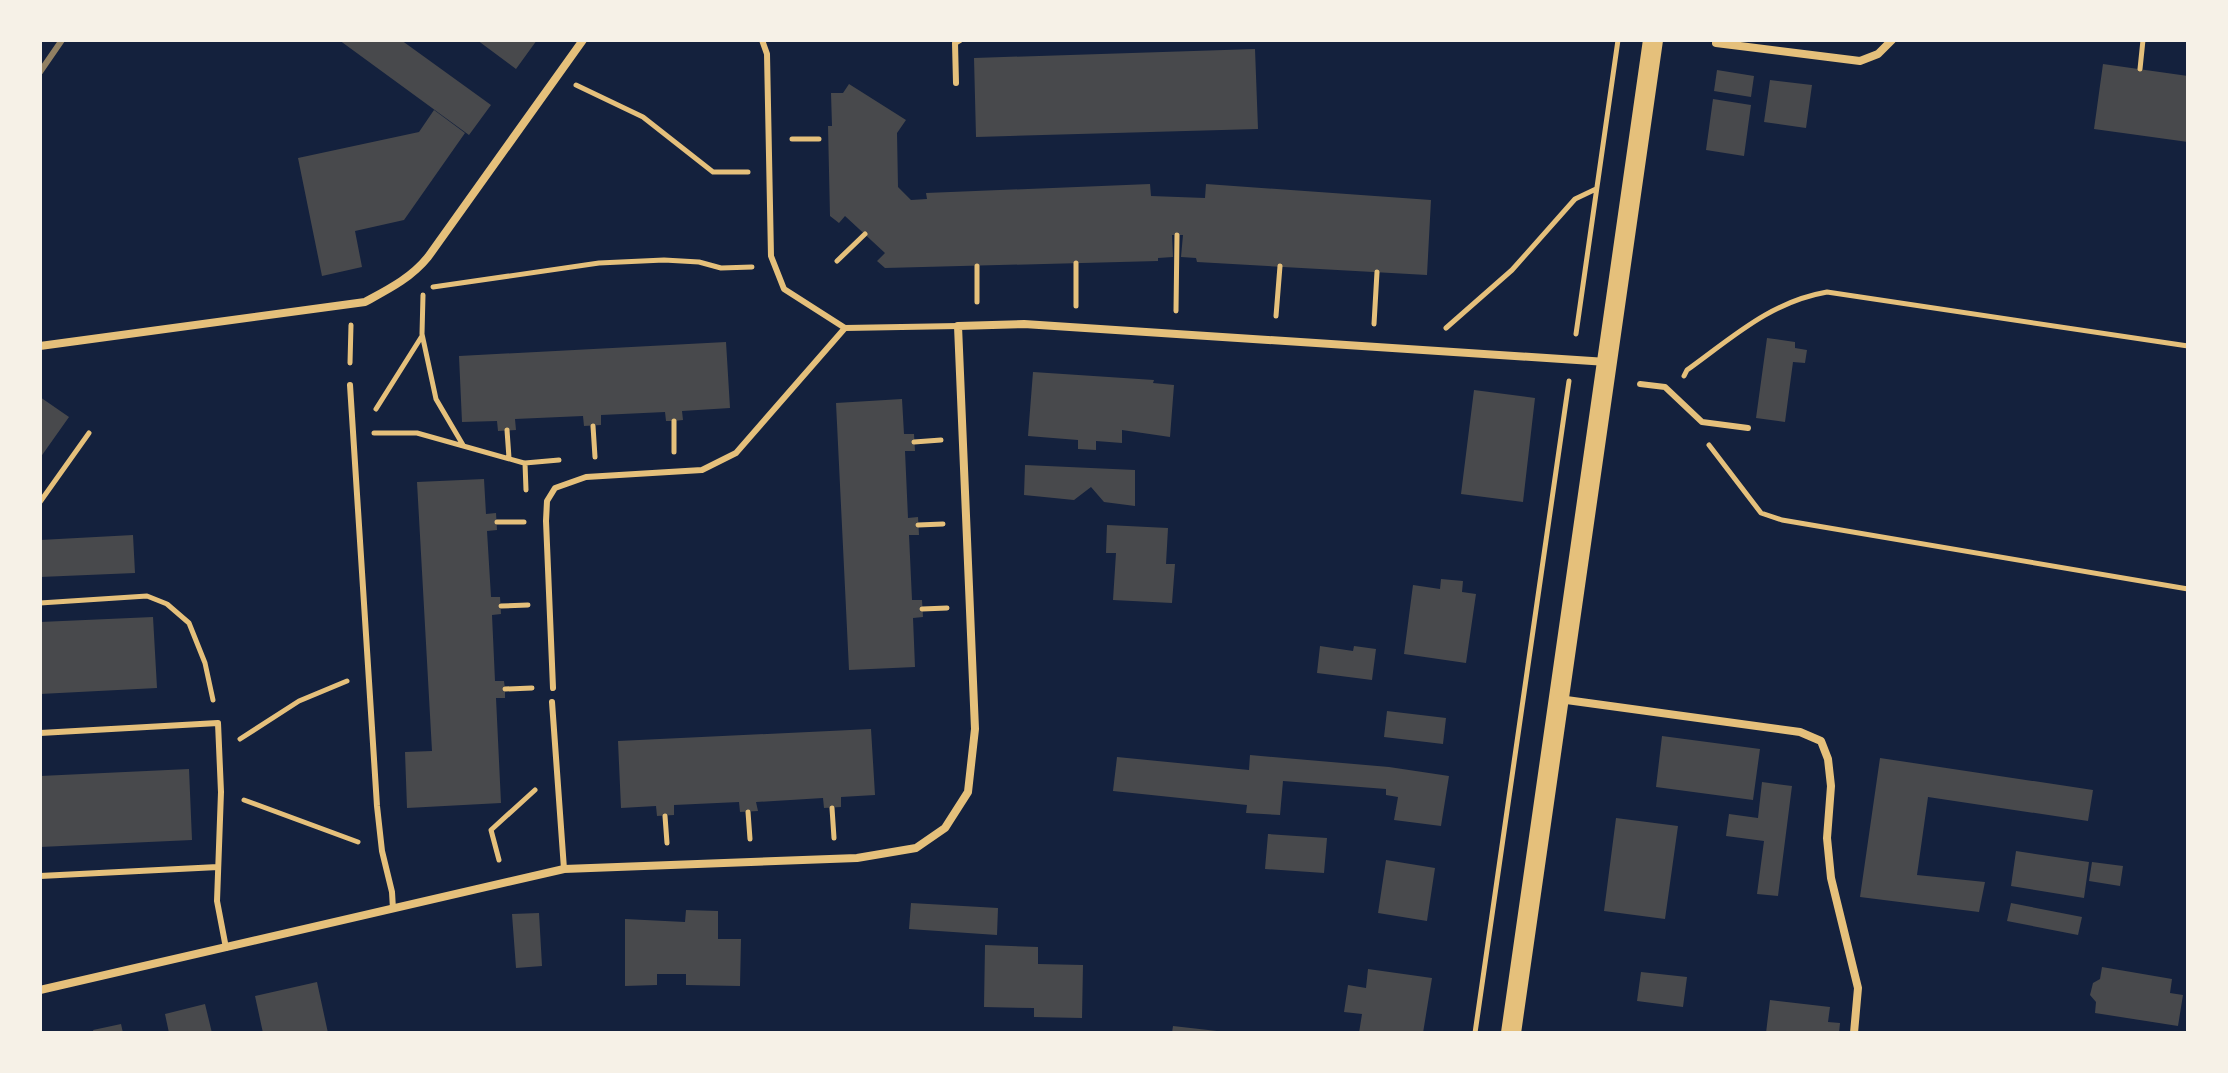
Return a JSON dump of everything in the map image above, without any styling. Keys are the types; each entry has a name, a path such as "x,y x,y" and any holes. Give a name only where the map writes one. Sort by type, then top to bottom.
{"main road":[{"path":"1511,1033 1653,40"}],"street":[{"path":"40,346 365,302 399,284 417,270 583,40"},
{"path":"1716,43 1860,61 1878,54 1892,40"},
{"path":"40,990 564,869 857,858 916,848 945,828 968,792 975,729 958,326 1024,324 1607,362"},
{"path":"1559,699 1800,732 1821,741 1828,759 1831,786 1827,838 1831,878 1858,988 1854,1033"}],"lane":[{"path":"762,40 767,54 771,256 784,289 845,328 958,326"},
{"path":"956,83 955,43 960,40"},
{"path":"553,688 546,521 547,501 555,488 586,477 702,470 736,453 845,328"},
{"path":"1640,384 1665,387 1702,422 1748,428"},
{"path":"350,385 367,673 382,851 393,909"},
{"path":"552,702 564,869"},
{"path":"40,733 218,723 221,792 217,901 226,948"},
{"path":"40,876 218,867"}],"path":[{"path":"1576,334 1618,40"},
{"path":"2140,69 2143,40"},
{"path":"558,75 643,117 713,172 769,172"},
{"path":"787,139 819,139"},
{"path":"1444,330 1512,270 1575,199 1597,189"},
{"path":"837,261 865,234"},
{"path":"1176,312 1177,235"},
{"path":"463,445 436,399 422,334 424,288 599,263 664,260 699,262 721,268 775,266"},
{"path":"1076,263 1076,307"},
{"path":"977,266 977,303"},
{"path":"1276,317 1280,266"},
{"path":"1374,325 1377,272"},
{"path":"1672,393 1687,370 1773,308 1800,296 1827,292 2188,346"},
{"path":"350,385 351,304"},
{"path":"353,433 374,412 422,334"},
{"path":"1475,1033 1569,379"},
{"path":"674,421 674,455"},
{"path":"1702,422 1701,434 1761,513 1772,517 2188,589"},
{"path":"593,426 595,458"},
{"path":"507,430 509,458"},
{"path":"40,502 89,433"},
{"path":"353,433 417,433 525,463"},
{"path":"914,442 944,440"},
{"path":"497,522 528,522"},
{"path":"918,525 948,524"},
{"path":"40,603 147,596 167,604 189,623 205,663 218,723"},
{"path":"501,606 533,604"},
{"path":"922,609 952,608"},
{"path":"219,753 299,701 367,673"},
{"path":"505,689 538,688"},
{"path":"501,867 491,830 545,782"},
{"path":"221,792 382,851"},
{"path":"832,808 835,839"},
{"path":"748,812 751,842"},
{"path":"665,816 668,846"}],"building":[{"path":"339,40 401,40 491,105 469,135"},
{"path":"477,40 537,40 516,69"},
{"path":"1255,49 1258,129 976,137 974,58"},
{"path":"2103,64 2188,76 2188,142 2094,129"},
{"path":"1717,70 1754,76 1751,97 1714,91"},
{"path":"1770,80 1812,85 1806,128 1764,122"},
{"path":"849,84 906,120 897,133 898,187 911,200 927,199 926,193 1150,184 1151,196 1205,198 1206,184 1431,200 1427,275 1197,262 1196,258 1181,257 1183,235 1172,235 1173,257 1158,258 1158,261 885,268 877,261 885,253 845,216 839,223 830,216 828,126 832,126 831,93 843,93"},
{"path":"1713,99 1751,105 1744,156 1706,150"},
{"path":"434,110 465,133 404,220 355,231 362,267 322,276 298,158 419,132"},
{"path":"1767,338 1795,342 1795,348 1807,350 1805,363 1793,362 1785,422 1756,418"},
{"path":"726,342 730,408 682,411 683,420 674,421 666,421 665,412 601,415 601,425 584,426 583,416 515,419 516,430 498,431 497,421 462,422 459,356"},
{"path":"1033,372 1154,380 1153,383 1174,385 1170,437 1122,430 1122,443 1096,441 1096,450 1078,449 1078,440 1028,436"},
{"path":"1474,390 1535,398 1523,502 1461,494"},
{"path":"40,397 69,417 40,458"},
{"path":"902,399 904,434 914,434 915,451 905,451 908,518 918,517 919,535 909,535 912,600 922,600 923,617 913,618 915,667 849,670 836,403"},
{"path":"1025,465 1135,470 1135,506 1104,502 1091,487 1074,500 1024,495"},
{"path":"484,479 486,514 496,513 497,530 487,531 491,597 500,597 501,614 492,615 495,681 504,681 505,689 505,698 496,698 501,803 407,808 405,752 432,751 417,482"},
{"path":"1107,525 1168,528 1166,564 1175,564 1172,603 1113,600 1116,553 1106,553"},
{"path":"133,535 135,573 40,577 40,540"},
{"path":"1441,579 1463,581 1462,592 1476,594 1466,663 1404,654 1413,585 1440,589"},
{"path":"153,617 157,688 40,694 40,622"},
{"path":"1320,646 1353,651 1354,646 1376,649 1372,680 1317,673"},
{"path":"1387,711 1446,718 1443,744 1384,737"},
{"path":"871,729 875,795 841,797 841,807 824,808 823,798 756,802 758,811 740,812 739,802 674,805 674,815 657,816 656,806 621,808 618,741"},
{"path":"1662,736 1760,749 1753,800 1656,787"},
{"path":"1250,755 1389,767 1449,776 1441,826 1394,820 1398,797 1386,795 1386,789 1283,781 1280,815 1246,813 1247,805 1113,791 1117,757 1249,770"},
{"path":"1880,758 2093,790 2088,821 1928,797 1917,875 1985,882 1979,912 1860,897"},
{"path":"189,769 192,840 40,847 40,776"},
{"path":"1762,782 1792,786 1778,896 1757,894 1764,841 1726,836 1729,814 1758,818"},
{"path":"1616,818 1678,826 1665,919 1604,911"},
{"path":"1268,834 1327,838 1324,873 1265,869"},
{"path":"2016,851 2089,862 2084,898 2011,886"},
{"path":"1386,860 1435,868 1427,921 1378,913"},
{"path":"2092,862 2123,866 2120,886 2089,881"},
{"path":"911,903 998,908 997,935 909,929"},
{"path":"2011,903 2082,917 2078,935 2007,921"},
{"path":"686,910 718,911 718,939 741,939 740,986 686,985 686,974 657,974 657,985 625,986 625,919 685,922"},
{"path":"539,913 542,966 516,968 512,914"},
{"path":"985,945 1038,947 1038,964 1083,965 1082,1018 1034,1017 1034,1008 984,1007"},
{"path":"2102,967 2172,979 2170,993 2183,995 2178,1026 2095,1013 2096,1002 2090,995 2093,983 2100,979"},
{"path":"1368,969 1432,978 1423,1033 1359,1033 1362,1014 1344,1012 1348,985 1366,988"},
{"path":"1641,972 1687,977 1683,1007 1637,1001"},
{"path":"317,982 328,1033 263,1033 255,996"},
{"path":"1770,1000 1830,1007 1828,1022 1840,1023 1839,1033 1766,1033"},
{"path":"205,1004 212,1033 169,1033 165,1014"},
{"path":"121,1024 123,1033 94,1033 93,1030"},
{"path":"1173,1026 1217,1031 1217,1033 1172,1033"}],"railway":[{"path":"40,72 62,40"}]}
